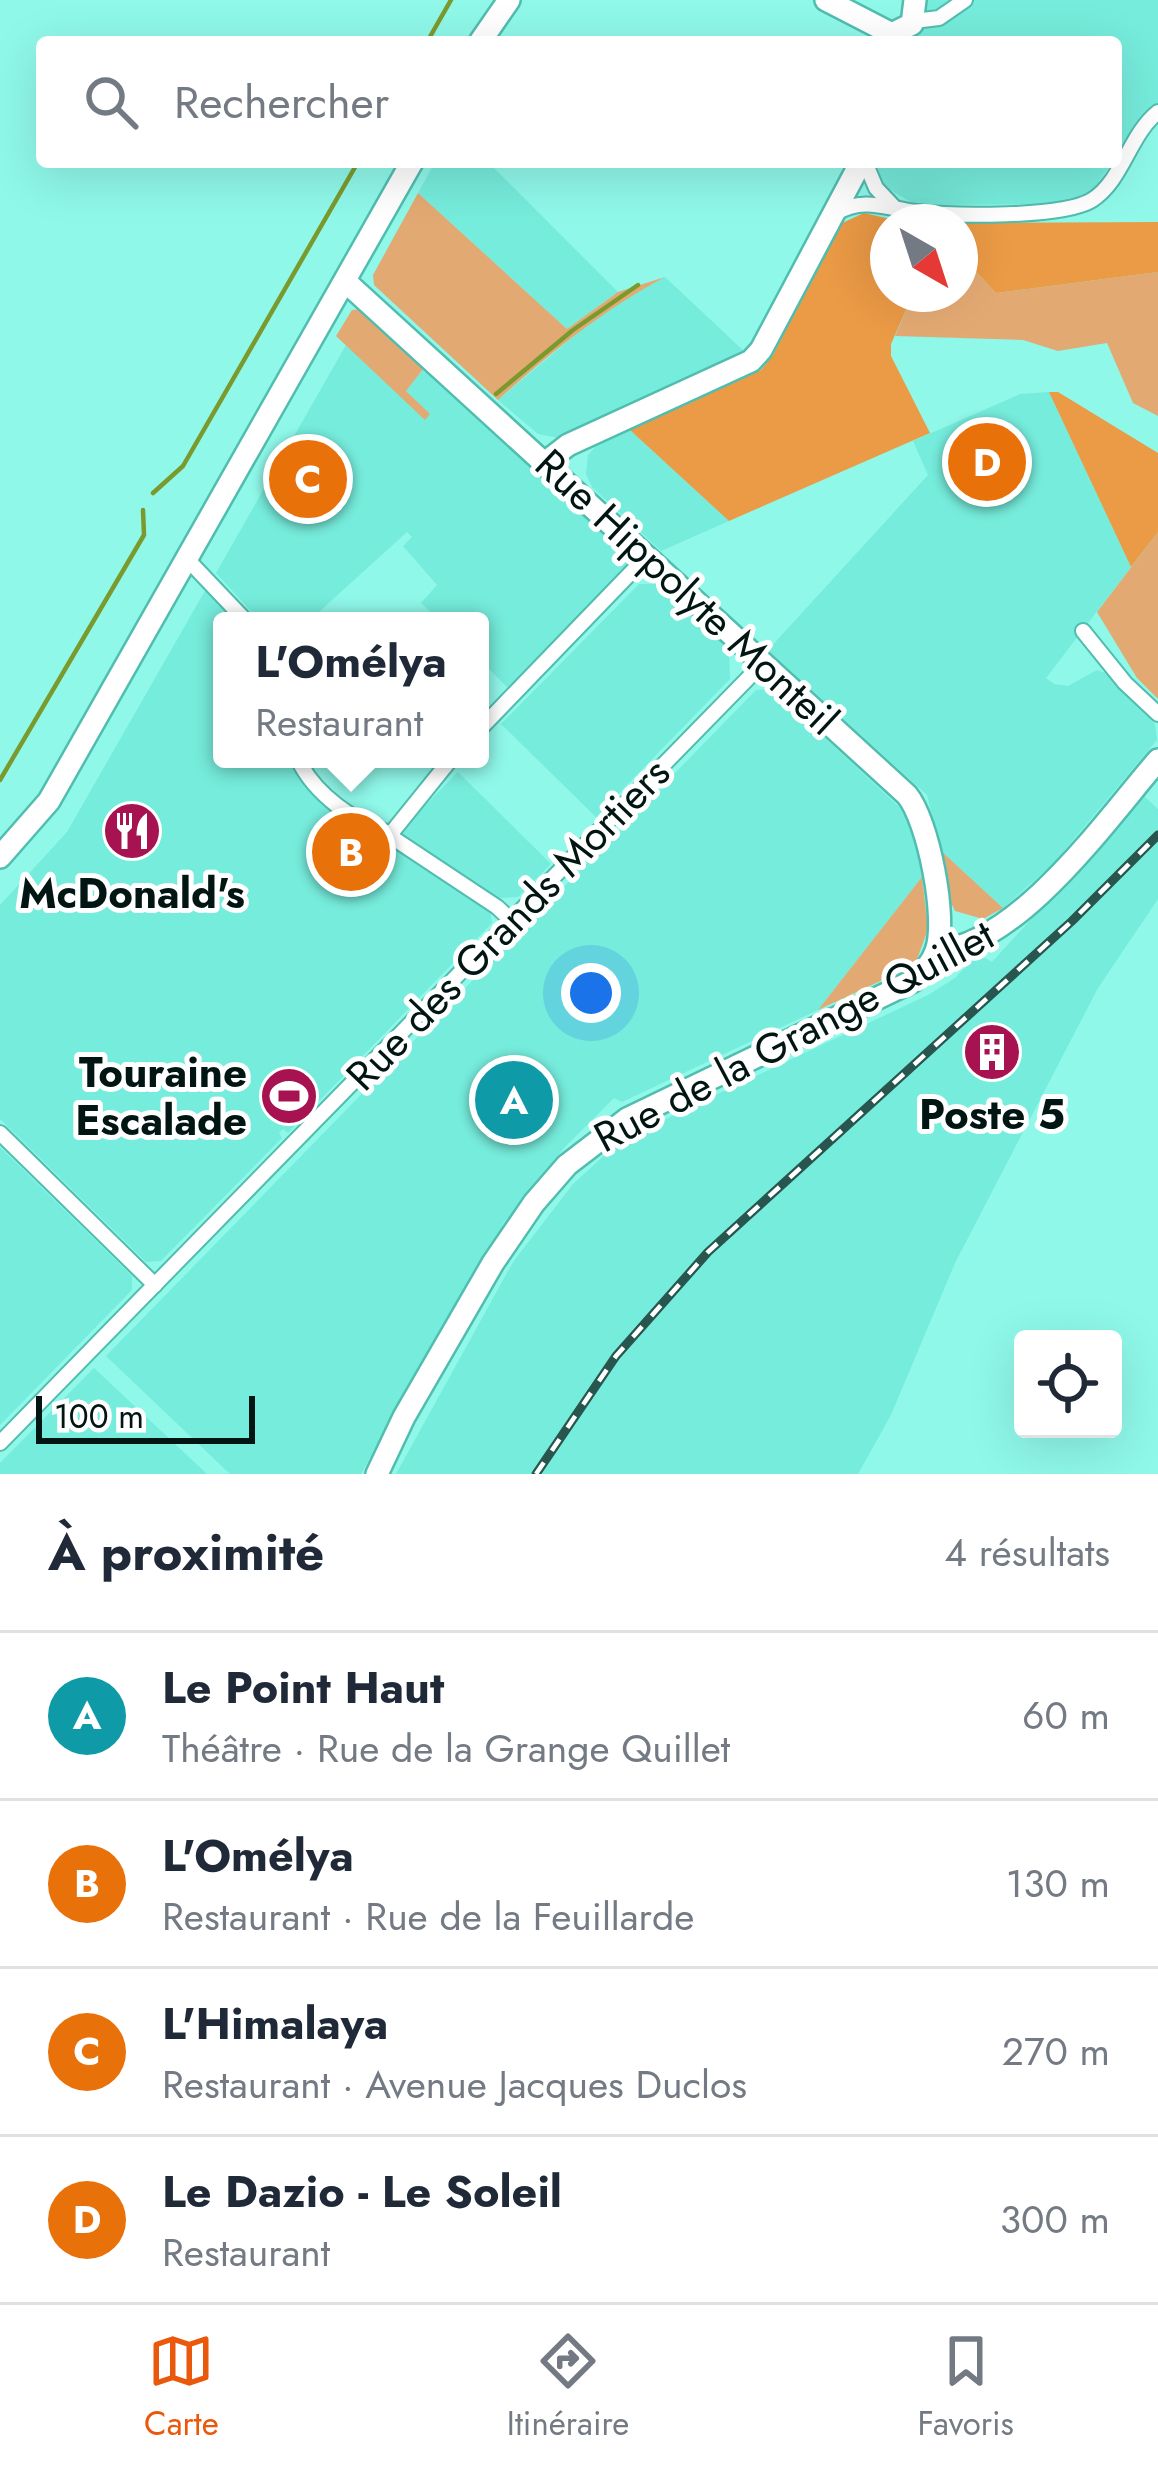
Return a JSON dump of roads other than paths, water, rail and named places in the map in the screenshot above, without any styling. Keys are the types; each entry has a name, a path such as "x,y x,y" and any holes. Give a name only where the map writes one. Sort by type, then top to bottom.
{"street":[{"path":"481,36 498,0"},
{"path":"482,36 509,0"},
{"path":"826,0 882,36 909,23 939,18 965,0"},
{"path":"1122,160 1145,123 1158,112"},
{"path":"0,857 49,801 409,168"},
{"path":"546,462 560,449 752,361 859,168"},
{"path":"866,168 891,204"},
{"path":"978,211 1073,209 1105,188 1117,168"},
{"path":"849,183 889,204"},
{"path":"830,219 855,205 870,205"},
{"name":"Rue Hippolyte Monteil","path":"346,282 649,555 913,803 920,817 940,923 937,951"},
{"path":"489,720 649,555"},
{"path":"188,560 237,612"},
{"path":"1083,631 1125,683 1158,714"},
{"name":"Rue des Grands Mortiers","path":"0,1443 764,662"},
{"name":"Rue de la Grange Quillet","path":"376,1474 493,1263 567,1165 627,1119 904,987 921,974 937,951 980,938 1051,882 1158,760"},
{"path":"302,768 357,821 392,834 395,842 511,920"},
{"path":"392,834 444,768"},
{"name":"Rue de la Grange Quillet","path":"940,923 981,928 1026,904"},
{"path":"0,1133 154,1285"}],"waterway":[{"path":"430,36 451,0"},
{"path":"153,493 183,466 355,168"},
{"path":"496,394 573,330 638,285"},
{"path":"0,780 144,535 143,510"}],"railway":[{"path":"536,1474 616,1356 708,1252 1072,921 1158,835"}],"place":[{"name":"Le Dazio - Le Soleil","path":"987,462"},
{"name":"L'Himalaya","path":"308,479"},
{"name":"McDonald's","path":"132,831"},
{"name":"L'Omélya","path":"351,852"},
{"name":"Poste 5","path":"992,1052"},
{"name":"Touraine Escalade","path":"289,1096"},
{"name":"Le Point Haut","path":"514,1100"}]}
